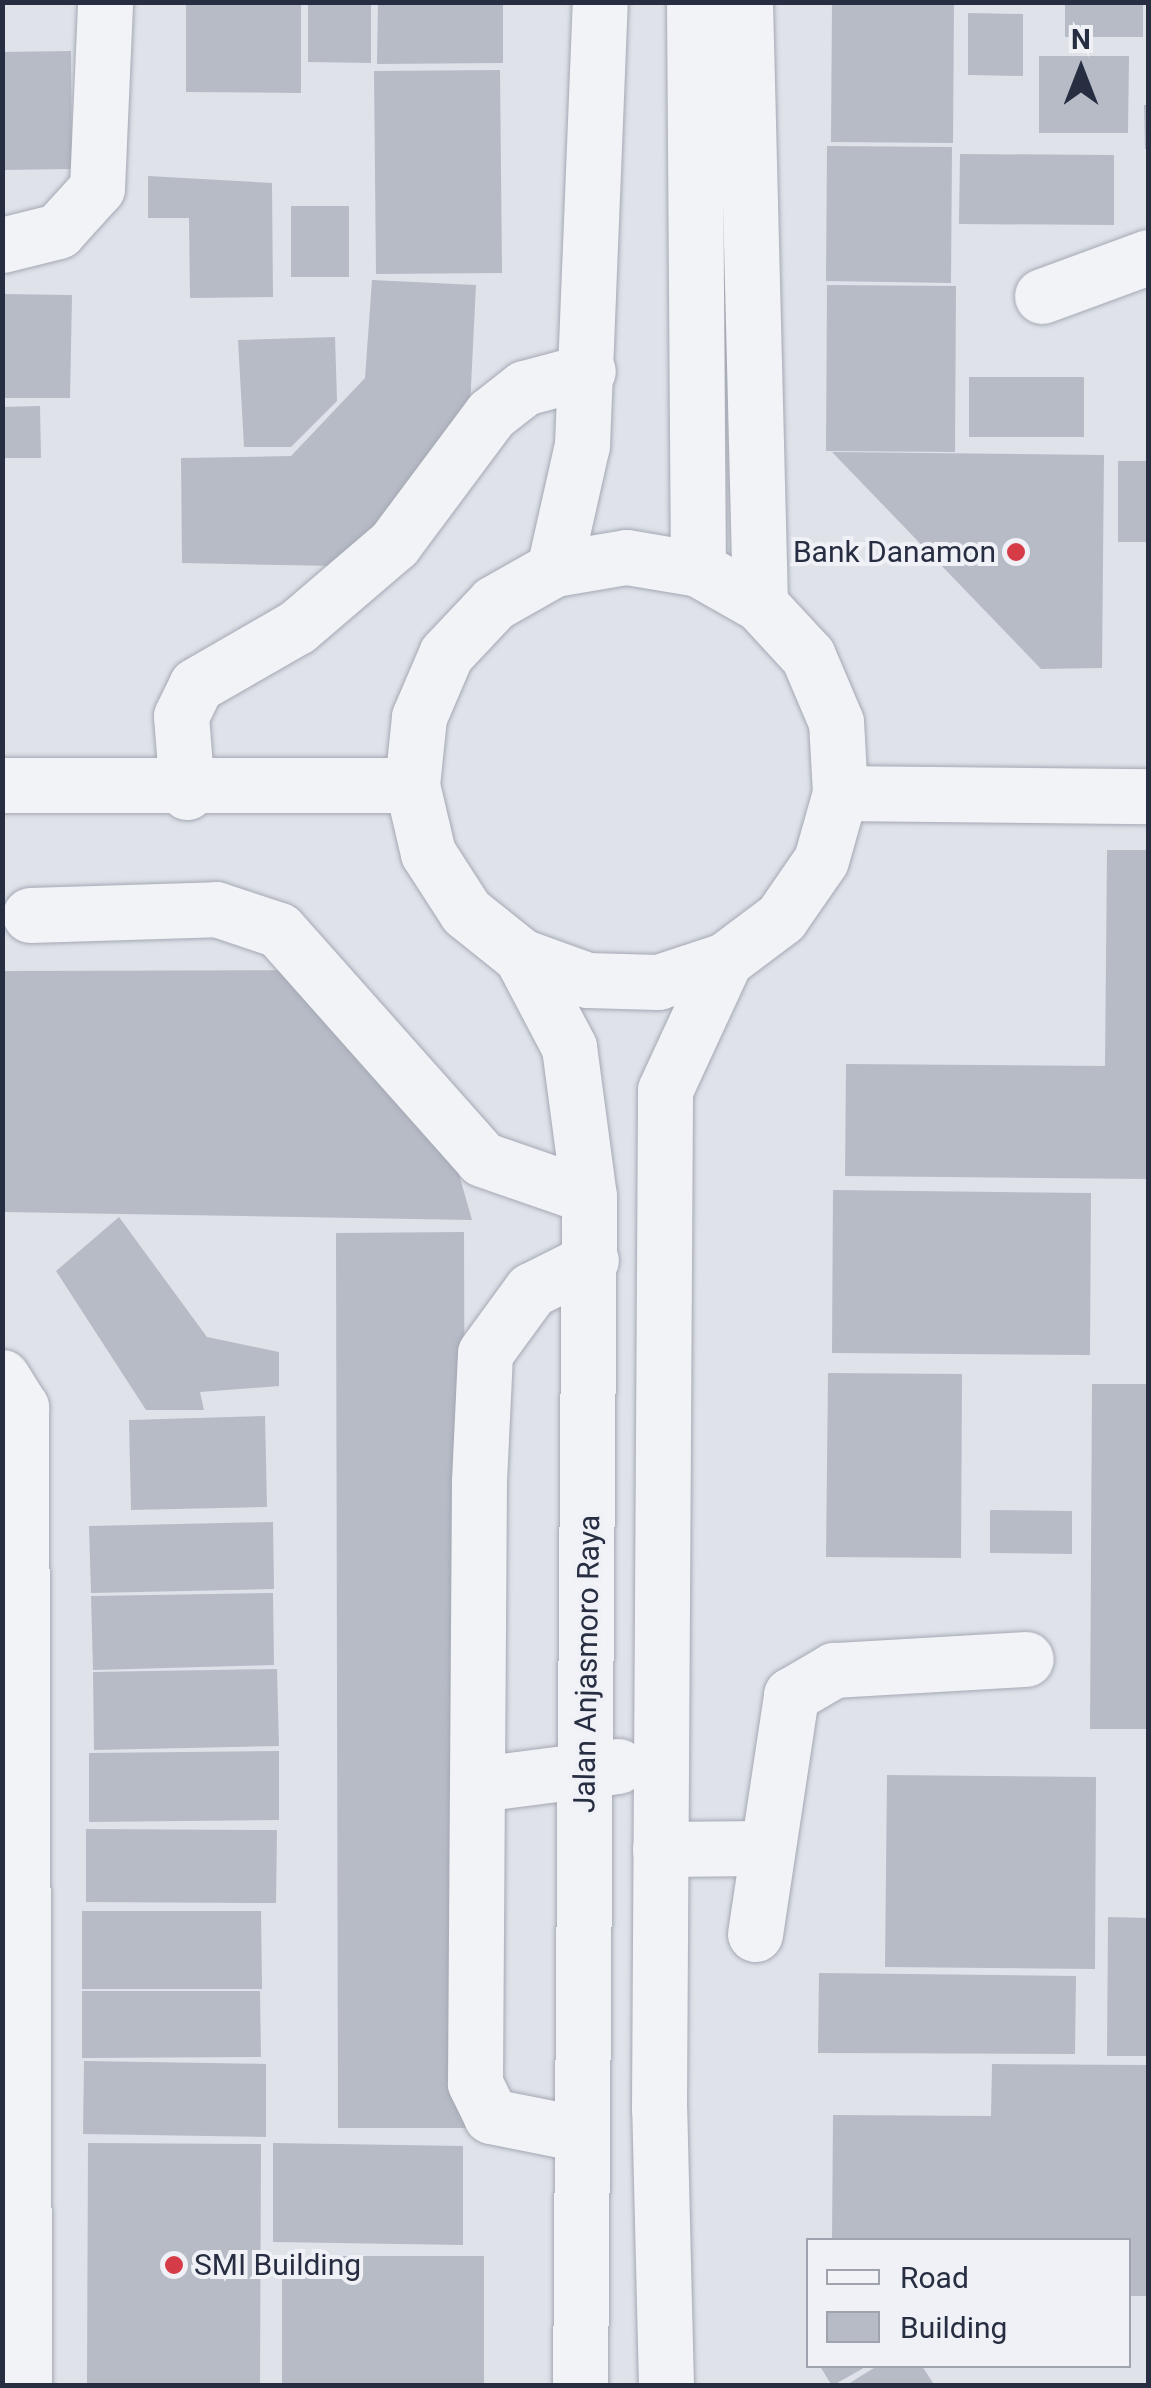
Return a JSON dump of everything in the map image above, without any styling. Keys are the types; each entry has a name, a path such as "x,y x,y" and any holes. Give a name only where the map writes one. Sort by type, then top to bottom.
{"street":[{"path":"2,246 58,231 97,188 105,2"},
{"path":"554,570 588,370 600,2"},
{"path":"694,2 720,93 722,235 698,568"},
{"path":"720,93 745,2"},
{"path":"722,235 760,604"},
{"path":"1042,296 1148,258"},
{"path":"186,792 181,716 196,685 298,627 394,544 491,414 524,388 588,370"},
{"path":"626,556 698,568 760,604 808,656 836,722 840,793 821,860 781,918 725,960 658,982 587,980 521,956 466,912 428,854 412,786 419,717 446,654 494,603 554,570 626,556"},
{"path":"2,786 186,792 412,786"},
{"path":"840,793 1148,796"},
{"path":"30,916 216,910 280,930 482,1159 589,1196"},
{"name":"Jalan Anjasmoro Raya","path":"521,956 569,1047 589,1196 585,1766 576,2134 580,2386"},
{"path":"666,2386 660,1850 665,1090 725,960"},
{"path":"576,2134 491,2116 475,2083 485,1353 530,1290 591,1260"},
{"path":"2,1376 21,1407 13,2143 24,2386"},
{"path":"755,1934 762,1848 791,1695 834,1670 1026,1659"},
{"path":"479,1784 585,1766 661,1765"},
{"path":"660,1850 762,1848"},
{"path":"579,2316 666,2312"}],"building":[{"path":"186,2 301,2 301,93 186,92"},
{"path":"308,2 371,2 371,63 308,62"},
{"path":"378,2 503,2 503,63 377,64"},
{"path":"832,2 954,2 953,143 831,142"},
{"path":"1065,2 1143,2 1143,37 1065,37"},
{"path":"968,13 1023,14 1023,76 968,75"},
{"path":"71,51 72,169 2,170 2,52"},
{"path":"1039,56 1129,56 1128,133 1039,133"},
{"path":"500,70 502,273 376,274 374,71"},
{"path":"1144,105 1148,105 1148,149 1145,149"},
{"path":"827,146 952,147 951,283 826,281"},
{"path":"960,154 1114,155 1114,225 959,224"},
{"path":"148,176 272,183 273,297 190,298 189,218 148,218"},
{"path":"291,206 349,206 349,277 291,277"},
{"path":"372,280 476,285 469,426 336,566 182,563 181,458 291,456 365,378"},
{"path":"827,285 956,286 955,452 826,451"},
{"path":"2,294 72,295 70,398 2,398"},
{"path":"335,337 337,401 291,447 244,447 238,340"},
{"path":"969,377 1084,377 1084,437 969,437"},
{"path":"40,406 41,458 2,458 2,407"},
{"name":"Bank Danamon","path":"832,452 1104,455 1102,668 1041,669"},
{"path":"1118,461 1148,461 1148,542 1118,542"},
{"path":"1107,850 1148,850 1148,1179 845,1176 846,1064 1105,1066"},
{"path":"303,970 447,1132 472,1220 2,1212 2,971"},
{"path":"833,1190 1091,1193 1090,1355 832,1353"},
{"path":"119,1217 207,1337 279,1352 279,1386 200,1392 204,1410 146,1410 56,1271"},
{"path":"464,1232 467,2128 338,2128 336,1233"},
{"path":"828,1373 962,1374 961,1558 826,1557"},
{"path":"1092,1384 1148,1384 1148,1729 1090,1729"},
{"path":"265,1416 267,1507 131,1510 129,1420"},
{"path":"990,1510 1072,1511 1072,1554 990,1553"},
{"path":"273,1522 274,1589 91,1593 89,1526"},
{"path":"273,1593 274,1665 93,1670 91,1596"},
{"path":"277,1669 279,1746 94,1750 93,1672"},
{"path":"279,1751 279,1820 89,1822 89,1753"},
{"path":"887,1775 1096,1777 1095,1969 885,1967"},
{"path":"86,1829 277,1830 276,1903 86,1902"},
{"path":"82,1911 261,1911 262,1989 82,1989"},
{"path":"1108,1917 1148,1918 1148,2056 1107,2056"},
{"path":"819,1973 1076,1976 1075,2054 818,2053"},
{"path":"82,1991 260,1991 261,2057 82,2058"},
{"path":"84,2061 266,2064 266,2137 83,2134"},
{"path":"992,2064 1148,2065 1148,2296 1131,2296 1131,2238 832,2238 833,2115 991,2116"},
{"name":"SMI Building","path":"88,2143 261,2144 260,2386 87,2386"},
{"path":"273,2143 463,2146 463,2245 273,2242"},
{"path":"282,2256 484,2256 484,2386 282,2386"},
{"path":"821,2368 864,2368 832,2386"},
{"path":"874,2368 923,2368 935,2386 845,2386"}],"place":[{"name":"Bank Danamon","path":"1016,552"},
{"name":"SMI Building","path":"174,2265"}]}
